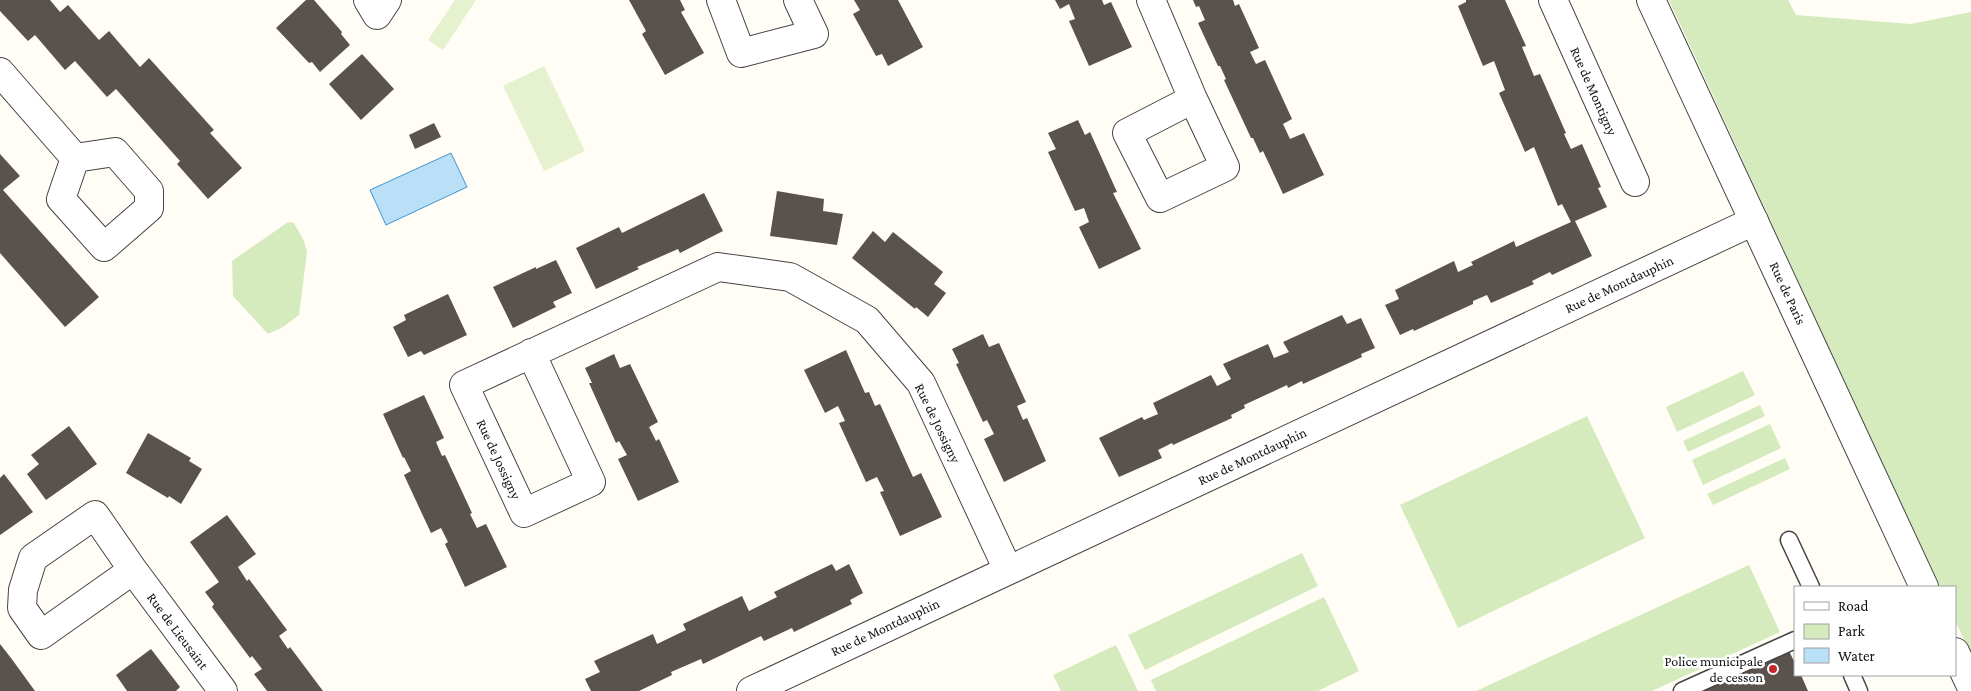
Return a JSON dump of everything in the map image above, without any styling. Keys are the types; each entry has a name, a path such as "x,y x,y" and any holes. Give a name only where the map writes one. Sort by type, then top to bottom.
{"street":[{"path":"368,0 377,15 387,0"},
{"path":"721,0 741,53 814,34 798,0"},
{"path":"1151,0 1193,99"},
{"name":"Rue de Montigny","path":"1553,0 1635,182"},
{"name":"Rue de Paris","path":"1651,0 1754,221 1919,586"},
{"path":"0,72 75,158"},
{"name":"Rue de Montdauphin","path":"751,691 1754,221"},
{"name":"Rue de Jossigny","path":"531,353 591,482 524,513 464,385 531,353 718,267 790,277 867,320 921,383 1008,570"},
{"name":"Rue de Lieusaint","path":"133,570 223,691"},
{"path":"1956,654 1971,686"}],"lane":[{"path":"1789,540 1811,586"},
{"path":"1682,691 1794,640"},
{"path":"1852,676 1860,691"}],"green space":[{"path":"455,0 476,0 443,50 428,40"},
{"path":"1669,0 1788,0 1796,15 1911,24 1971,12 1971,655 1956,622 1956,586 1939,586"},
{"path":"544,66 585,151 544,171 503,86"},
{"path":"288,222 294,223 304,241 307,252 299,315 283,327 268,334 233,296 232,261"},
{"path":"1743,371 1755,395 1677,432 1666,407"},
{"path":"1760,405 1765,416 1688,452 1683,441"},
{"path":"1587,416 1645,538 1458,628 1400,505"},
{"path":"1770,424 1781,448 1703,485 1692,460"},
{"path":"1785,458 1790,469 1713,505 1707,494"},
{"path":"1302,553 1318,586 1145,670 1128,635"},
{"path":"1749,565 1780,632 1652,691 1476,691"},
{"path":"1324,597 1359,671 1318,691 1156,691 1151,680"},
{"path":"1116,645 1138,691 1061,691 1053,675"}],"water":[{"path":"451,153 467,187 386,225 370,190"}],"building":[{"path":"0,0 50,0 60,12 68,5 99,40 109,31 140,67 149,58 214,130 210,133 242,168 208,199 177,164 180,161 116,89 107,97 75,61 65,70 35,35 28,41 0,11"},
{"path":"306,0 314,0 342,32 341,34 350,45 320,72 276,28"},
{"path":"629,0 680,0 685,10 681,12 704,53 665,75 642,34 646,31"},
{"path":"854,0 898,0 923,47 888,66 882,54 876,56 853,14 860,10"},
{"path":"1055,0 1102,0 1104,5 1111,2 1132,47 1089,66 1069,21 1075,19 1069,4 1060,9"},
{"path":"1193,0 1233,0 1235,6 1239,4 1259,48 1250,52 1256,64 1265,60 1292,119 1283,124 1290,139 1304,133 1324,175 1283,194 1263,151 1260,153 1253,138 1251,138 1224,80 1226,79 1198,23 1205,20 1199,6 1196,7"},
{"path":"1466,0 1505,0 1526,46 1522,47 1534,76 1540,74 1571,149 1582,144 1601,187 1598,188 1607,207 1575,221 1592,256 1552,275 1550,272 1532,281 1534,284 1491,303 1487,295 1473,301 1473,304 1414,331 1413,329 1400,335 1385,305 1399,299 1395,290 1454,261 1458,272 1473,265 1471,262 1514,241 1516,247 1571,222 1562,204 1558,206 1534,147 1525,152 1499,93 1505,90 1494,61 1483,66 1458,6 1466,2"},
{"path":"362,54 394,89 361,120 329,84"},
{"path":"1078,120 1085,135 1090,132 1117,192 1113,193 1141,249 1099,269 1079,227 1089,222 1084,208 1075,211 1048,152 1056,149 1048,133"},
{"path":"434,123 441,137 415,149 409,135"},
{"path":"0,154 20,176 3,190 99,297 65,327 0,253"},
{"path":"777,191 824,199 823,211 843,214 837,245 770,236"},
{"path":"704,193 723,231 680,253 678,249 637,267 639,269 596,289 576,248 619,227 622,233"},
{"path":"873,231 885,242 893,232 943,272 934,284 946,293 928,317 916,307 915,309 852,258"},
{"path":"556,260 572,293 553,302 556,307 513,328 493,287"},
{"path":"448,294 467,335 424,355 421,351 408,357 393,327 406,320 404,315"},
{"path":"1342,315 1347,324 1361,318 1375,348 1361,354 1362,357 1303,384 1302,381 1288,388 1287,385 1244,405 1245,408 1231,415 1232,418 1158,450 1162,458 1119,477 1099,438 1142,417 1144,420 1158,414 1153,403 1211,375 1217,386 1231,379 1223,364 1268,344 1274,358 1289,352 1283,342"},
{"path":"983,334 989,347 999,343 1026,402 1017,406 1023,420 1027,418 1046,461 1004,482 984,439 994,434 987,420 983,422 956,364 959,363 952,349"},
{"path":"846,350 865,393 869,392 875,406 880,404 913,477 921,473 942,517 900,536 880,492 884,491 877,477 866,482 839,423 845,421 838,406 825,413 804,370"},
{"path":"614,354 620,368 630,364 658,422 649,427 656,441 659,439 679,482 638,501 618,459 627,455 619,441 616,443 589,383 592,383 585,368"},
{"path":"424,395 444,438 436,442 442,456 445,455 477,528 486,524 507,567 465,587 445,544 448,542 441,528 431,533 404,475 411,471 383,414"},
{"path":"69,426 97,464 46,500 27,474 39,464 31,455"},
{"path":"148,433 191,458 189,461 202,469 181,504 126,473"},
{"path":"4,474 33,512 0,535 0,478"},
{"path":"227,515 256,554 238,567 287,630 279,636 288,649 290,647 323,691 267,691 254,674 262,669 252,656 250,658 212,607 214,604 205,592 219,582 190,542"},
{"path":"832,564 836,571 849,564 863,593 850,600 852,604 794,632 792,628 764,641 761,636 703,664 701,659 671,672 672,675 639,691 591,691 585,679 600,672 594,661 653,634 657,644 686,630 683,624 742,596 749,611 777,597 774,592"},
{"path":"0,644 11,658 35,691 0,691"},
{"path":"151,649 180,687 176,691 127,691 116,675"},
{"name":"Police municipale de cesson","path":"1789,651 1794,661 1794,676 1801,676 1808,691 1703,691"}],"place":[{"name":"Police municipale de cesson","path":"1773,669"}]}
